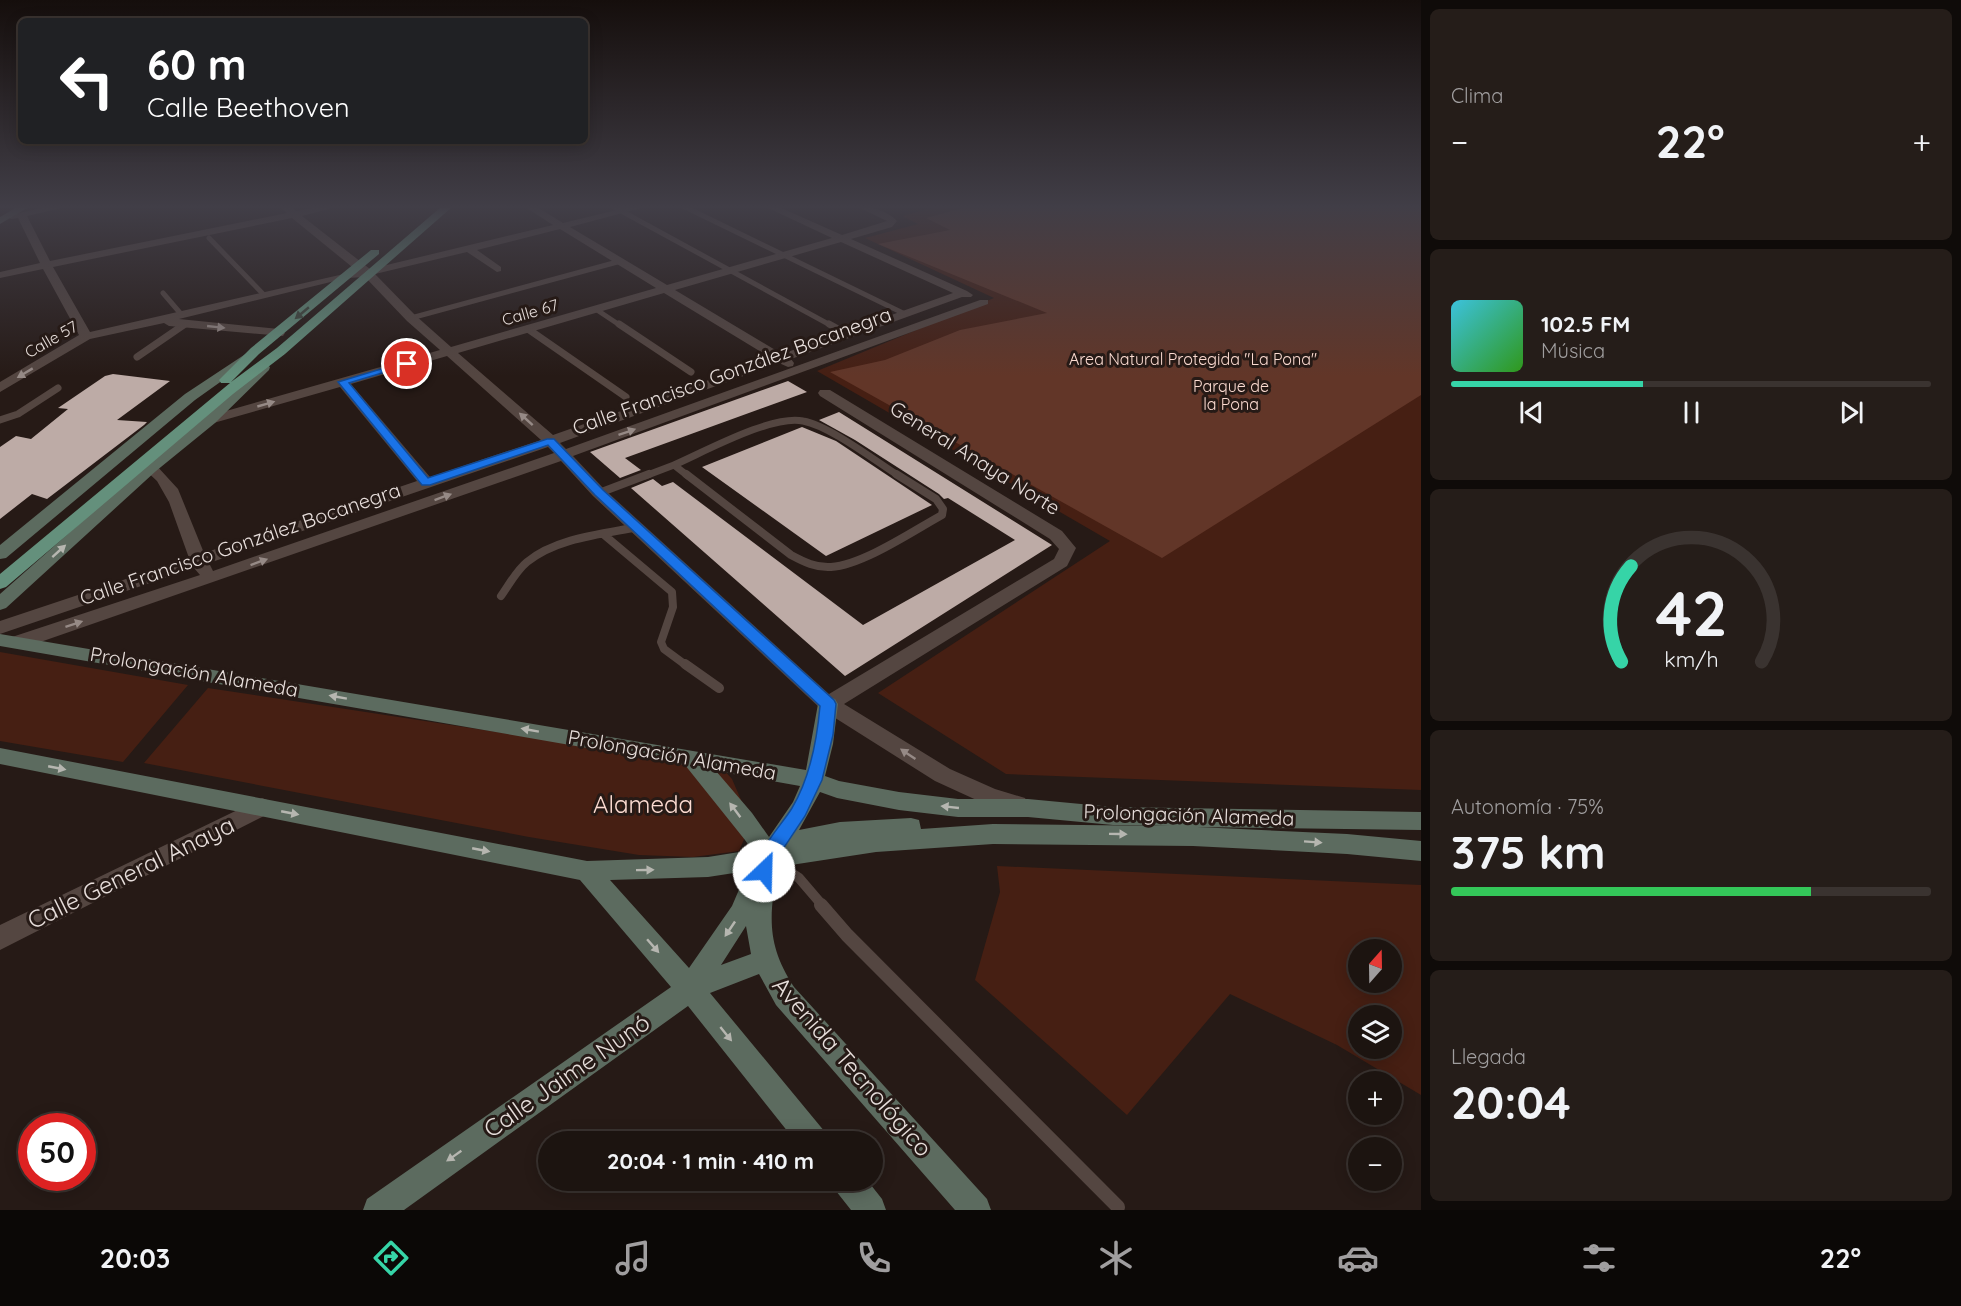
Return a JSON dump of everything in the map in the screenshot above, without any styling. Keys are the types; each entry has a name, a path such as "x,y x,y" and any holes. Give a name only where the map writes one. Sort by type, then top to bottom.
{"main road":[{"path":"0,604 151,468 210,420 368,263"},
{"path":"363,269 370,263"},
{"path":"0,554 190,397 279,333 347,275"},
{"path":"0,583 231,382 255,351"},
{"path":"0,567 231,382 281,351"},
{"path":"0,572 17,575 36,572"},
{"name":"Prolongación Alameda","path":"9,641 691,758 813,780 837,789 958,808 1038,808 1113,816 1421,821"},
{"path":"690,989 741,913 767,858 799,811 813,780 825,735 828,704"},
{"name":"Prolongación Alameda","path":"0,756 587,871 708,867 876,842 993,834 1193,836 1347,844 1421,851"},
{"path":"691,758 717,786 759,840 767,858"},
{"path":"767,858 779,848 805,837 853,831 978,824 1078,823 1113,816"},
{"name":"Avenida Tecnológico","path":"767,858 757,913 758,933 765,960 785,996 976,1210"},
{"path":"587,871 690,989 806,1131"},
{"name":"Calle Jaime Nunó","path":"378,1210 690,989 765,960"},
{"path":"856,1191 871,1210"}],"street":[{"path":"0,275 58,263"},
{"path":"356,263 411,318 550,441 599,493 638,526 828,704 861,722 916,760 974,791 997,800 1038,808"},
{"name":"Calle 57","path":"0,388 86,336 158,321 184,319 264,295 391,263"},
{"path":"489,263 497,269"},
{"path":"625,263 800,371"},
{"name":"Calle 67","path":"210,420 597,310 750,263"},
{"path":"896,263 963,293"},
{"path":"47,266 86,336"},
{"name":"Calle Francisco González Bocanegra","path":"0,628 550,441 963,293 984,302 800,371 209,579 9,641"},
{"name":"Calle 57","path":"184,319 279,333"},
{"path":"343,382 426,482"},
{"name":"General Anaya Norte","path":"825,393 1056,535 1068,548 1060,562 828,704"},
{"path":"151,468 164,476 181,510 198,560 209,579"},
{"name":"Calle General Anaya","path":"0,938 262,807"}],"lane":[{"path":"234,263 264,295"},
{"path":"411,318 612,263"},
{"path":"720,263 847,334"},
{"path":"798,263 905,314"},
{"path":"137,357 184,319 163,293"},
{"path":"597,310 691,372"},
{"path":"528,329 626,397"},
{"path":"0,420 18,414 58,388"},
{"path":"599,493 674,465 772,423 800,419 825,430 936,499 943,509 942,515 850,564 829,567 808,564 791,555 674,465"},
{"path":"501,596 526,563 536,556 603,534 638,526"},
{"path":"603,534 672,592 673,607 661,642 664,649 719,688"},
{"path":"767,858 785,867 798,878 847,934 1118,1207"}],"green space":[{"name":"Parque de la Pona","path":"920,263 1421,263 1421,790 1006,774 878,693 1110,541 817,371 994,298"},
{"name":"Area Natural Protegida \"La Pona\"","path":"926,263 1421,263 1421,395 1162,558 830,372 885,360 960,330 1047,313"},
{"path":"0,652 188,685 123,762 0,741"},
{"name":"Alameda","path":"208,688 720,766 732,779 751,823 739,851 693,857 639,855 529,837 144,763"},
{"path":"997,866 1421,885 1421,1095 1402,1084 1402,1071 1381,1071 1361,1059 1402,1059 1402,1005 1348,1005 1348,1052 1230,994 1127,1115 975,980 1000,892"}],"building":[{"path":"113,374 170,381 117,420 147,422 144,425 47,499 32,494 0,519 0,447 16,436 31,439 68,409 58,408 105,376"},
{"path":"788,381 807,392 625,458 641,470 620,478 590,452"},
{"path":"839,412 1052,545 845,676 631,488 653,479 662,486 673,482 863,625 1015,540 948,498 944,499 855,440 819,420"},
{"path":"802,427 836,441 932,505 826,556 702,467"}],"route":[{"path":"407,364 343,382 426,482 550,441 599,493 638,526 828,704 825,735 809,791 799,811 767,858 764,871"}]}
